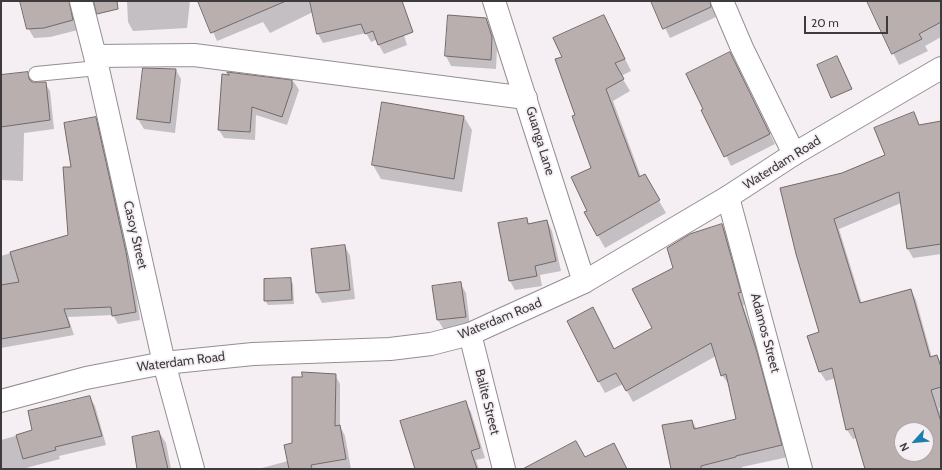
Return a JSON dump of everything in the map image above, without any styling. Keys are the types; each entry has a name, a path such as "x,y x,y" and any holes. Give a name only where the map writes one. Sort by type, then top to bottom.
{"street":[{"name":"Casoy Street","path":"81,1 97,62 164,363 193,469"},
{"name":"Guanga Lane","path":"494,1 584,282"},
{"path":"722,1 742,48 794,154"},
{"path":"97,62 194,55 526,98"},
{"name":"Waterdam Road","path":"1,401 86,378 164,363 253,354 390,349 430,344 470,334 584,282 728,197 794,154 941,68"},
{"name":"Adamos Street","path":"728,197 801,469"},
{"name":"Balite Street","path":"470,334 504,469"}],"lane":[{"path":"36,74 97,62"}],"building":[{"path":"20,1 69,1 73,20 44,28 27,29"},
{"path":"94,1 117,1 118,9 97,14"},
{"path":"198,1 286,1 211,33"},
{"path":"310,1 402,1 413,32 378,45 373,31 365,34 361,24 317,34"},
{"path":"651,1 710,1 711,7 663,29"},
{"path":"867,1 941,1 941,22 919,34 922,39 892,54"},
{"path":"448,15 486,18 492,37 491,60 445,56"},
{"path":"604,15 625,59 615,63 624,79 606,89 639,177 645,174 660,200 597,236 584,212 587,211 571,177 591,168 572,116 575,115 555,59 562,57 553,38"},
{"path":"730,52 770,134 724,157 701,110 703,109 686,74"},
{"path":"837,56 852,89 831,98 817,65"},
{"path":"143,68 176,69 170,123 137,119"},
{"path":"28,72 29,79 32,82 46,82 50,120 1,127 1,75"},
{"path":"227,72 292,80 292,87 282,117 252,107 250,132 218,130 222,74 229,75"},
{"path":"382,102 464,116 454,179 372,165"},
{"path":"914,112 919,125 941,121 941,244 907,249 899,192 834,219 860,303 911,289 930,357 937,355 941,367 941,387 931,390 941,422 941,469 865,469 853,428 846,430 832,368 819,372 807,336 819,332 796,254 780,188 842,173 885,155 874,128"},
{"path":"96,117 126,252 136,312 112,316 111,307 64,309 70,327 1,339 1,285 19,282 10,252 68,235 63,167 71,167 64,123"},
{"path":"527,218 528,224 547,220 556,261 535,266 537,276 509,281 498,223"},
{"path":"722,224 741,292 738,293 757,352 782,445 701,466 701,469 671,469 662,425 692,420 694,429 736,419 726,374 721,376 711,343 626,391 616,373 598,382 567,321 593,307 614,349 652,328 632,289 673,268 667,248 690,234"},
{"path":"345,245 350,290 316,293 311,249"},
{"path":"291,278 292,300 264,301 264,279"},
{"path":"461,282 466,317 437,320 432,286"},
{"path":"302,372 336,374 335,426 340,425 346,459 311,465 312,469 289,469 284,445 292,443 292,377 302,377"},
{"path":"90,396 102,436 55,447 56,450 23,459 16,435 32,430 28,411"},
{"path":"466,401 480,448 471,451 477,469 415,469 400,421"},
{"path":"159,431 168,469 137,469 132,437"},
{"path":"576,441 585,457 614,443 627,469 523,469"}]}
